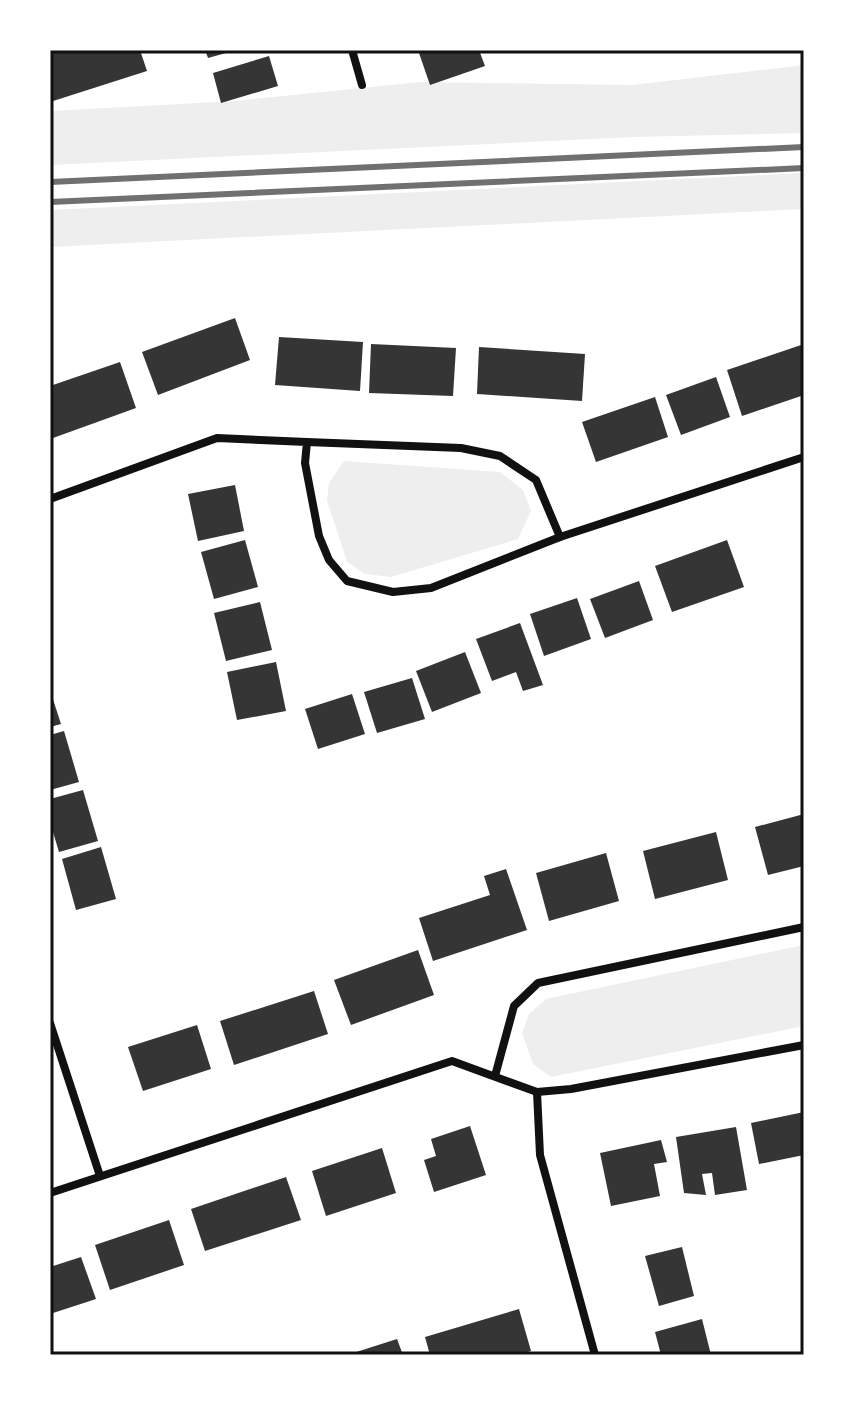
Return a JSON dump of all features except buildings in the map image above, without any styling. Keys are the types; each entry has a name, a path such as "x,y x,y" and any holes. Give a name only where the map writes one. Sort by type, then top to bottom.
{"street":[{"path":"352,50 362,85"},
{"path":"50,499 217,438 461,448 500,456 536,480 560,537"},
{"path":"307,442 305,463 319,536 329,560 347,581 393,592 431,588 560,537 804,457"},
{"path":"495,1076 514,1006 538,983 804,927"},
{"path":"50,1023 100,1176"},
{"path":"50,1193 452,1061 537,1092 571,1089 804,1045"},
{"path":"537,1092 540,1155 595,1355"}],"shaded area":[{"path":"804,65 804,133 633,137 50,165 50,111 235,101 420,82 632,85"},
{"path":"804,173 804,209 50,247 50,210"},
{"path":"344,461 500,472 523,490 531,511 518,539 391,577 365,574 347,562 327,500 329,483"},
{"path":"804,945 804,1026 551,1077 533,1064 522,1033 529,1014 546,999"}],"railway":[{"path":"50,182 804,147"},
{"path":"50,202 804,168"}]}
